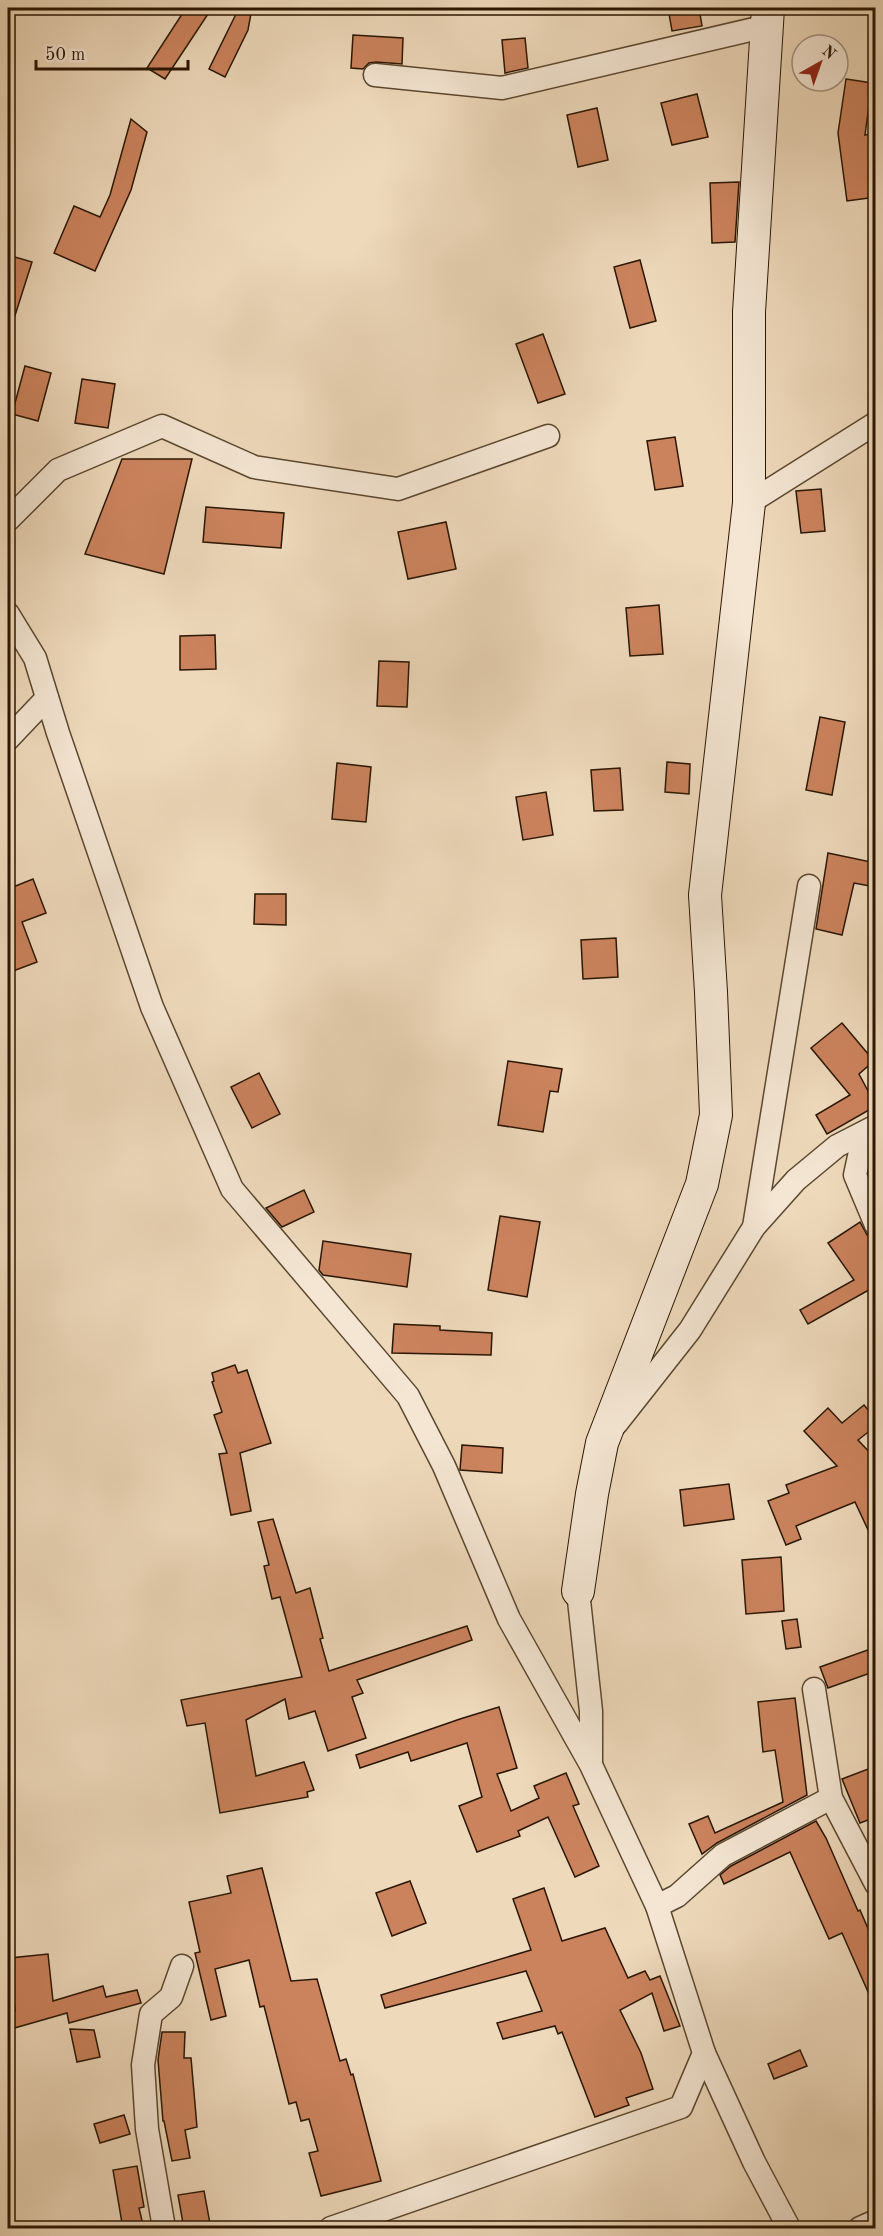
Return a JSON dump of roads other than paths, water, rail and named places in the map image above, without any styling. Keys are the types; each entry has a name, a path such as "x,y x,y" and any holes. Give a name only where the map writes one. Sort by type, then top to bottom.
{"street":[{"path":"375,75 502,88 767,17 749,312 749,503 705,896 716,1115 702,1184 602,1443 592,1494 578,1592 591,1711 591,1765"},
{"path":"749,503 876,423"},
{"path":"8,520 58,470 162,426 254,467 398,489 548,436"},
{"path":"8,614 35,658 152,1007 232,1189 408,1396 444,1466 509,1619 591,1765 657,1906 704,2053 754,2162 789,2229"},
{"path":"8,739 47,698"},
{"path":"754,1227 809,886"},
{"path":"602,1443 690,1330 754,1227 796,1180 837,1146 870,1129"},
{"path":"870,1129 855,1175 876,1225"},
{"path":"814,1689 831,1798 876,1884"},
{"path":"657,1906 677,1896 723,1854 831,1798"},
{"path":"164,2229 147,2129 143,2066 151,2014 171,1997 182,1966"},
{"path":"331,2229 681,2107 704,2053"},
{"path":"860,2229 876,2221"}]}
